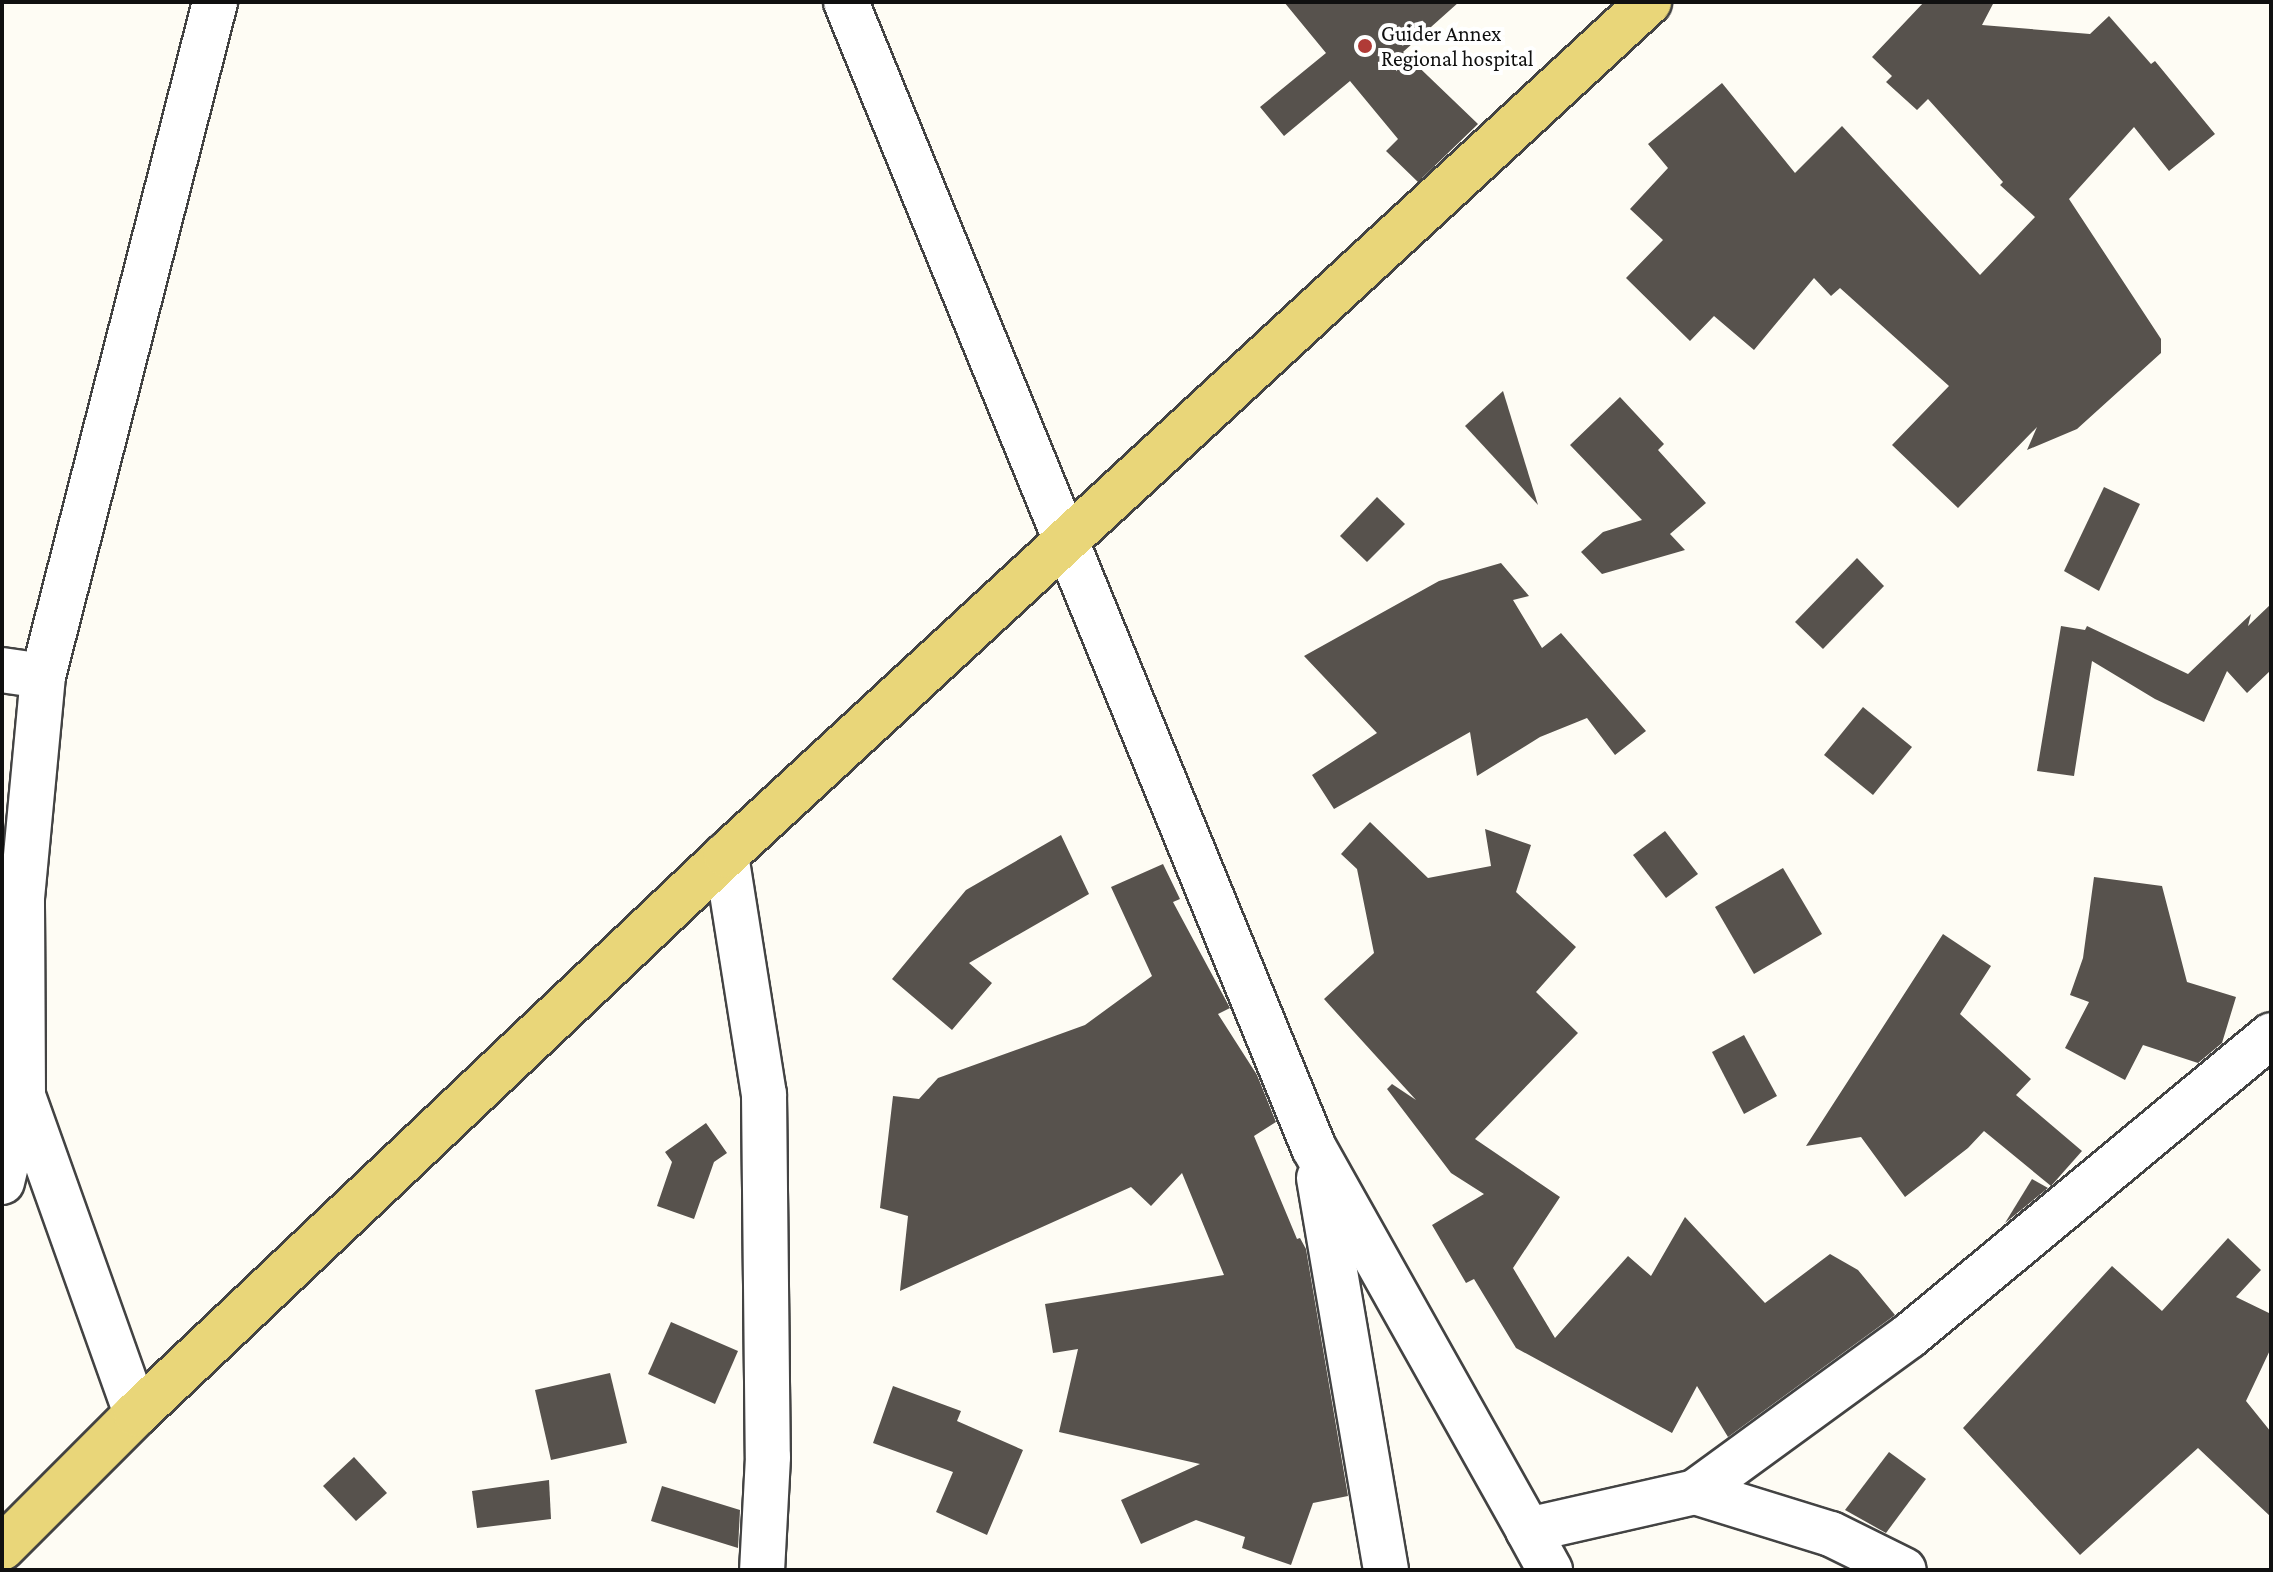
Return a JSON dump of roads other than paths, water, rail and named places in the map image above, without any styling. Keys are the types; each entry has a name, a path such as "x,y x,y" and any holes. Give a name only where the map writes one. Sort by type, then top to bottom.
{"main road":[{"path":"2,1548 136,1414 726,855 1649,2"}],"street":[{"path":"2,1182 23,1096 22,673 215,2"},
{"path":"846,2 1314,1148 1550,1570"},
{"path":"726,855 764,1094 768,1457 762,1570"},
{"path":"1528,1530 1695,1492 1909,1336 2271,1035"},
{"path":"23,1096 136,1414"},
{"path":"1314,1148 1386,1570"},
{"path":"1695,1492 1831,1534 1904,1570"}],"place":[{"name":"Guider Annex Regional hospital","path":"1365,46"}]}
